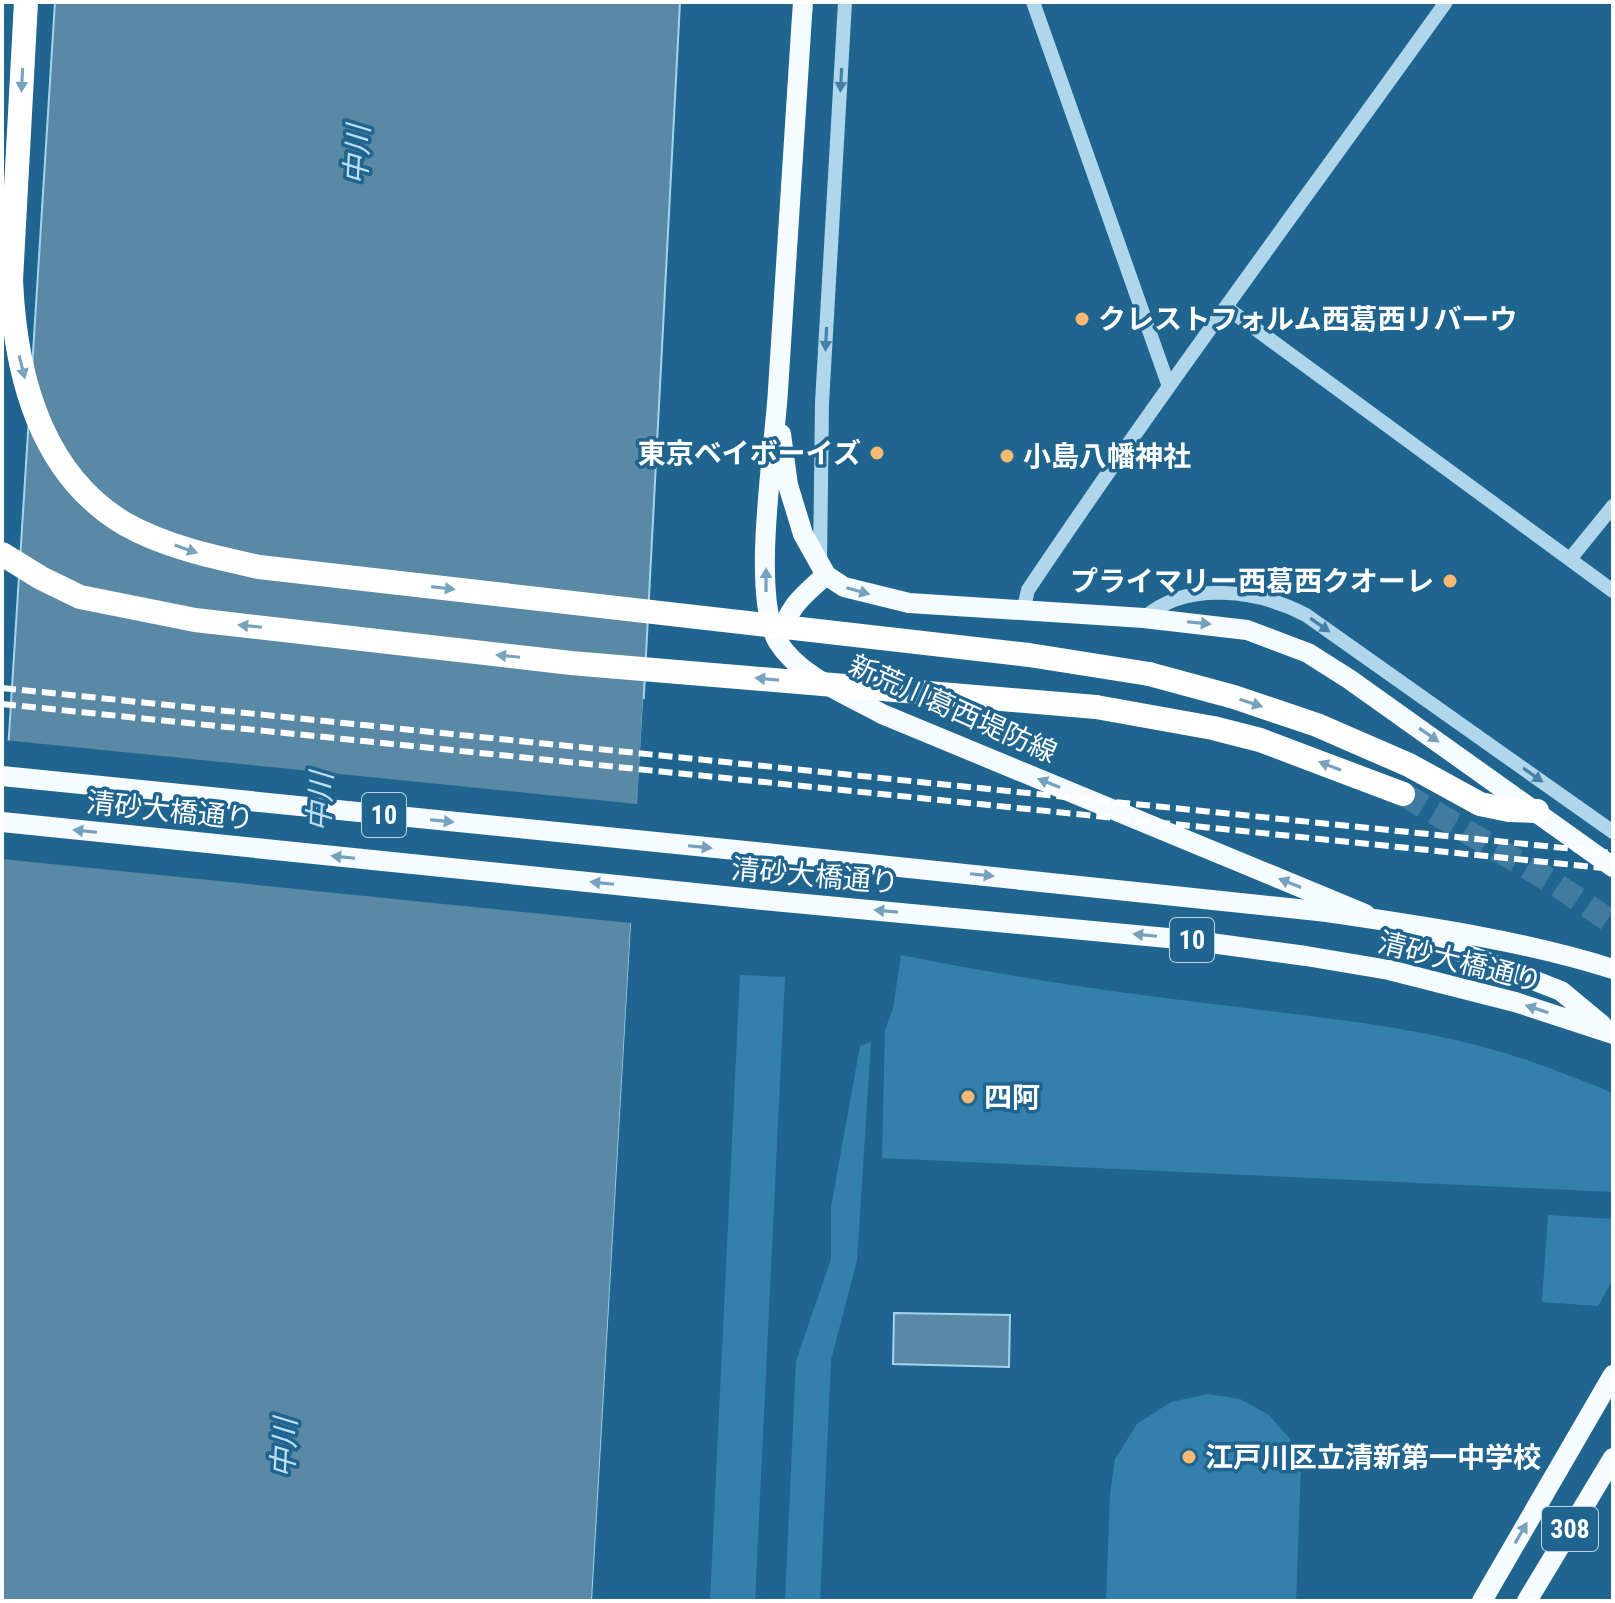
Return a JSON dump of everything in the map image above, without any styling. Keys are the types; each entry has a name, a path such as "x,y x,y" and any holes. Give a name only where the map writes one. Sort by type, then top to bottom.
{"highway":[{"path":"26,2 11,280 19,359 40,427 55,455 97,504 126,524 207,556 259,567 1029,655 1149,674 1234,697 1317,725 1409,765 1480,804 1509,810 1537,811"},
{"path":"2,554 80,597 195,620 571,663 1096,707 1213,728 1260,740 1403,794"}],"main road":[{"name":"新荒川葛西堤防線","path":"803,2 777,402 769,472 766,602 778,642 813,675 882,714 1481,962 1561,991 1612,1034"},
{"path":"777,402 788,485 803,534 823,569 857,592 909,603 1144,618 1247,630 1308,653 1349,679 1613,867"},
{"path":"778,642 786,616 823,569"},
{"name":"清砂大橋通り","path":"2,776 1327,912 1406,923 1502,942 1613,969"},
{"name":"清砂大橋通り","path":"2,822 763,900 1054,926 1306,956 1451,984 1612,1034"},
{"name":"308","path":"1482,1601 1613,1375"},
{"name":"308","path":"1527,1601 1613,1458"}],"street":[{"path":"823,569 822,403 845,2"},
{"path":"1033,2 1168,384"},
{"path":"1023,611 1028,590 1168,384 1227,308 1446,2"},
{"path":"1227,308 1613,591"},
{"path":"1570,559 1613,506"},
{"path":"1144,618 1157,606 1188,596 1219,592 1291,607 1613,832"}],"shaded area":[{"path":"901,955 1065,984 1384,1026 1476,1045 1528,1061 1613,1093 1613,1192 882,1158 885,1030 893,1008"},
{"path":"740,975 785,977 755,1601 710,1601"},
{"path":"871,1042 857,1260 831,1360 820,1601 785,1601 796,1361 831,1259 831,1207 860,1046"},
{"path":"1548,1215 1613,1219 1613,1279 1598,1306 1542,1302"},
{"path":"1208,1394 1240,1399 1269,1415 1290,1439 1301,1465 1296,1601 1106,1601 1110,1495 1115,1459 1137,1424 1171,1402"}],"water":[{"name":"中川","path":"55,2 680,2 592,1601 2,1601 2,847"},
{"path":"894,1313 1010,1315 1009,1367 893,1364"}],"pier":[{"path":"643,699 647,700 642,808 596,1601 592,1601 631,923 2,859 4,740 637,804"}],"tunnel":[{"path":"1403,794 1549,880 1613,923"}],"railway":[{"path":"2,688 1613,853"},
{"path":"2,704 1613,869"}],"place":[{"name":"クレストフォルム西葛西リバーウ","path":"1082,319"},
{"name":"東京ベイボーイズ","path":"877,453"},
{"name":"小島八幡神社","path":"1007,456"},
{"name":"プライマリー西葛西クオーレ","path":"1450,581"},
{"name":"四阿","path":"968,1097"},
{"name":"江戸川区立清新第一中学校","path":"1189,1457"}]}
